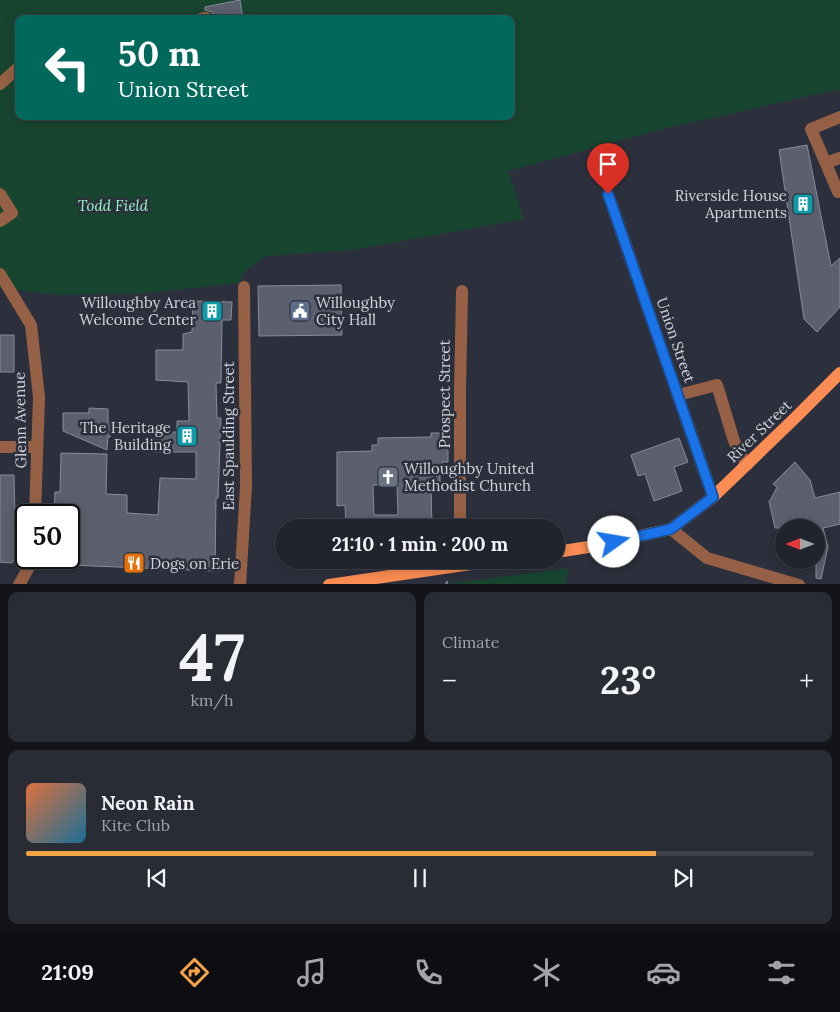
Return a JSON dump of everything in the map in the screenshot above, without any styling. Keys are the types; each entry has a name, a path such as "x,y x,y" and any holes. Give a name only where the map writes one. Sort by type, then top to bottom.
{"main road":[{"name":"River Street","path":"565,551 671,529 713,497 840,373"},
{"path":"329,584 423,569"}],"street":[{"path":"0,84 15,71"},
{"path":"840,117 811,129 838,192 840,192"},
{"path":"826,164 840,158"},
{"path":"0,194 12,213 0,221"},
{"name":"Union Street","path":"608,194 713,497"},
{"name":"Glenn Avenue","path":"0,274 32,325 38,397 35,504"},
{"name":"East Spaulding Street","path":"240,584 246,486 244,287"},
{"name":"Prospect Street","path":"460,519 462,291"},
{"path":"678,395 717,385 734,441 747,465"},
{"path":"0,447 37,447"},
{"path":"671,529 707,558 799,584"},
{"path":"20,584 28,569"}],"green space":[{"name":"Todd Field","path":"0,0 840,0 840,89 667,128 508,171 524,219 353,250 266,256 245,271 239,283 137,294 59,295 0,288"},
{"path":"568,568 566,584 448,584 565,569"}],"building":[{"path":"240,0 242,15 213,15 212,12 205,10 205,7"},
{"name":"Riverside House Apartments","path":"807,145 831,266 840,258 840,307 817,332 804,319 779,150"},
{"name":"Willoughby City Hall","path":"341,285 342,335 259,336 258,286"},
{"path":"193,301 232,302 231,320 222,320 221,383 216,383 217,418 221,418 218,498 216,498 215,571 80,565 80,504 54,504 55,492 60,492 61,453 107,454 106,494 127,495 127,513 158,515 160,478 196,479 196,452 154,452 154,434 177,432 177,421 189,421 188,382 156,380 156,350 183,350 183,334 192,332"},
{"path":"0,335 14,335 14,372 0,372"},
{"path":"89,408 108,409 108,422 111,422 107,450 63,431 63,413 89,413"},
{"name":"Willoughby United Methodist Church","path":"431,433 448,433 448,462 442,462 443,470 440,470 440,484 431,484 432,519 346,519 345,505 337,506 337,452 372,451 372,445 378,445 378,438 431,437","holes":["373,485 397,485 398,515 374,515"]},
{"path":"679,438 688,462 674,467 682,491 654,501 645,474 638,476 631,455"},
{"path":"795,462 810,480 815,498 840,492 840,524 825,528 825,519 775,519 775,528 769,501 777,487 773,484"},
{"path":"0,475 14,475 15,558 12,563 0,562"},
{"path":"825,536 828,547 825,561"},
{"path":"816,569 823,569 821,579 816,578"}],"place":[{"name":"Riverside House Apartments","path":"803,204"},
{"name":"Willoughby Area Welcome Center","path":"212,311"},
{"name":"Willoughby City Hall","path":"300,311"},
{"name":"The Heritage Building","path":"187,436"},
{"name":"Willoughby United Methodist Church","path":"388,477"},
{"name":"Dogs on Erie","path":"134,563"}],"route":[{"path":"608,194 713,497 671,529 614,542"}]}
